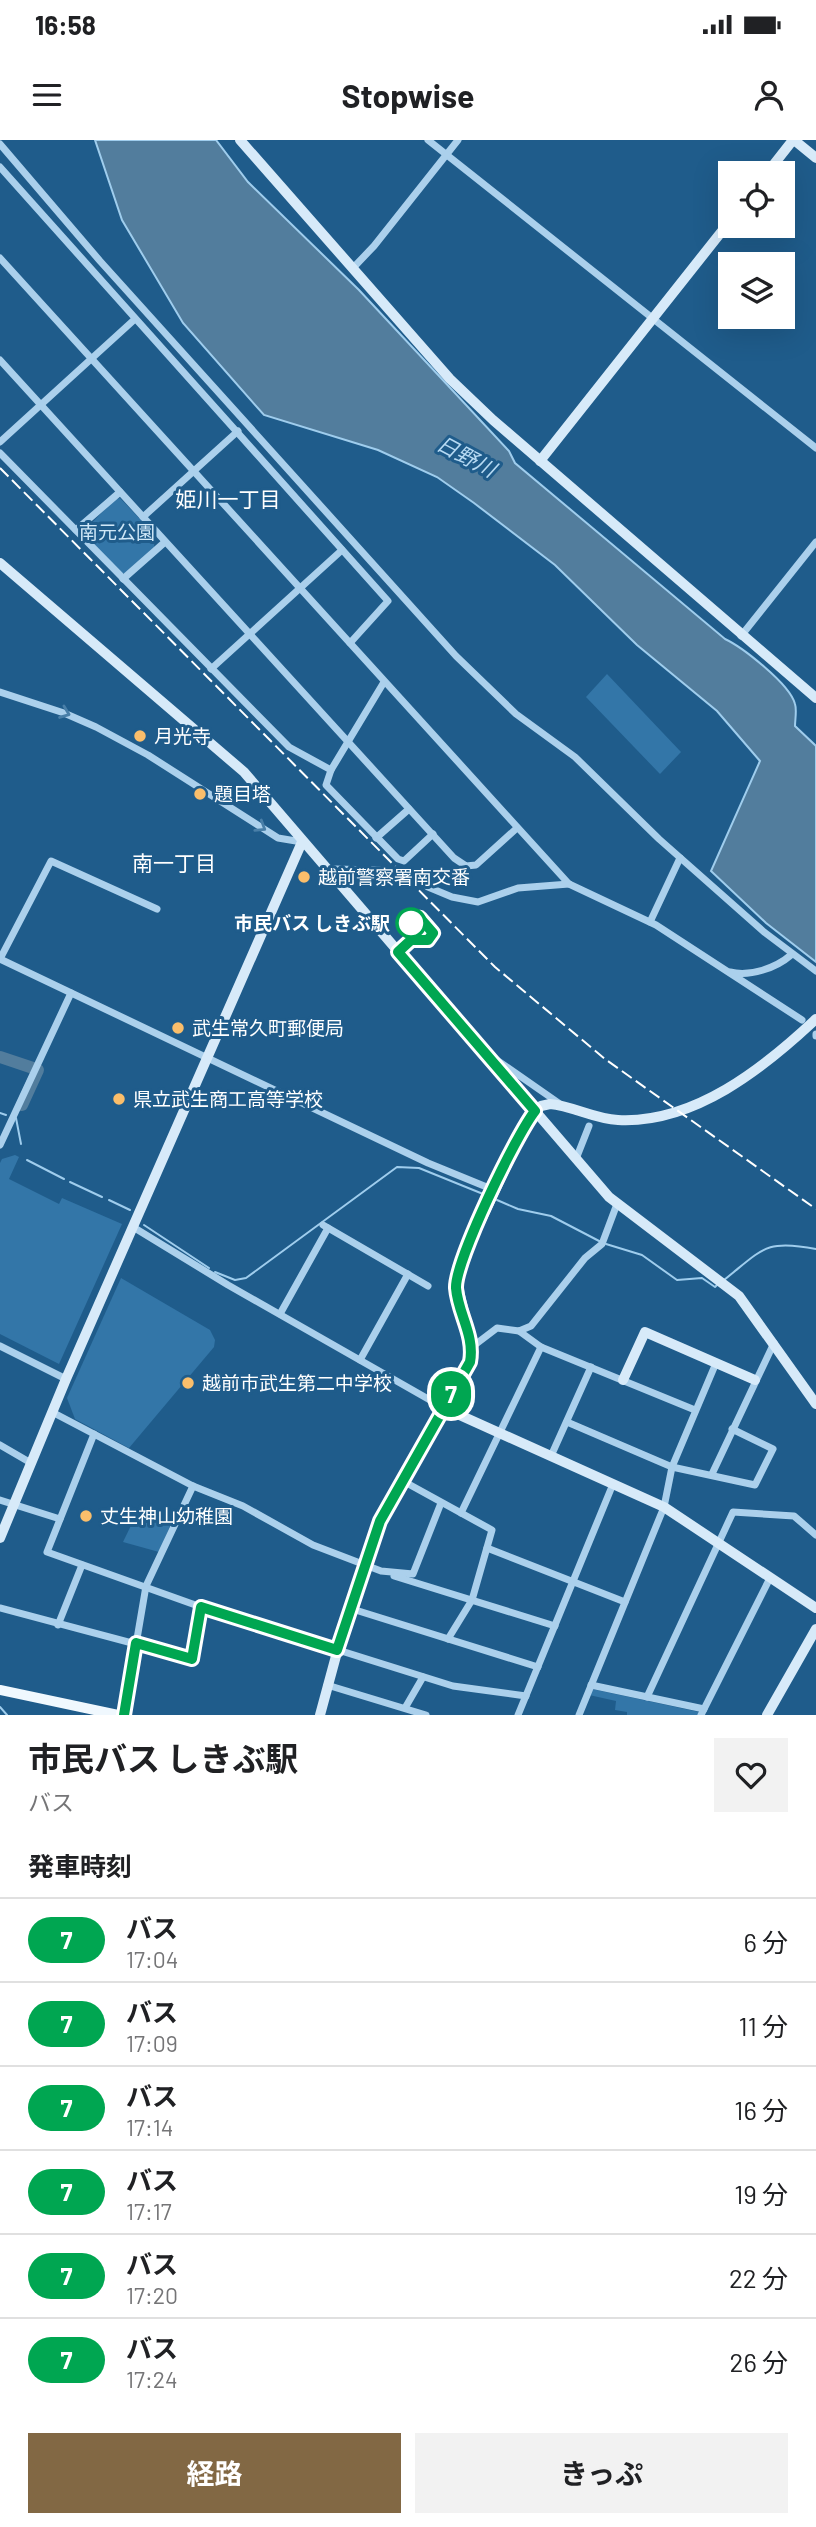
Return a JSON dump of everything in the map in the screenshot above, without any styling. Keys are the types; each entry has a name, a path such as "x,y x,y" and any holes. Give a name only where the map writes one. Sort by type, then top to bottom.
{"main road":[{"path":"0,1690 118,1715"}],"street":[{"path":"240,140 450,379 540,461 816,698"},
{"path":"428,140 816,448"},
{"path":"354,268 458,140"},
{"path":"776,161 793,140 816,158"},
{"path":"0,144 100,261 456,656 516,714 575,757 680,858 791,955 816,971"},
{"path":"0,167 388,601 350,643"},
{"path":"540,461 718,236"},
{"path":"0,258 569,884 650,922 802,1020"},
{"path":"0,443 135,319"},
{"path":"0,360 454,858 472,867 517,828"},
{"path":"143,517 238,431"},
{"path":"0,453 289,747 331,770"},
{"path":"76,530 120,492"},
{"path":"123,579 165,542"},
{"path":"741,636 816,542"},
{"path":"211,669 342,550"},
{"path":"0,563 244,772 617,1204 723,1281 774,1343 816,1404"},
{"path":"384,682 331,770 326,785 398,859 404,861 433,834"},
{"path":"0,692 80,719 148,755 278,838 302,842"},
{"path":"376,838 409,809"},
{"path":"0,1538 66,1379 302,842"},
{"path":"650,922 680,858"},
{"path":"157,909 51,861 0,959 492,1195"},
{"path":"328,872 334,869 379,870"},
{"path":"428,887 452,897 478,902 518,888 569,884"},
{"path":"398,952 411,940"},
{"path":"726,971 738,974 750,972 782,963 791,955"},
{"path":"0,1145 71,993"},
{"path":"320,1715 349,1608 380,1521 470,1362 472,1347 456,1289 458,1269 535,1111 546,1104 615,1120 646,1119 677,1112 703,1101 746,1076 816,1019"},
{"path":"484,1053 563,1106"},
{"path":"576,1159 589,1125"},
{"path":"519,1331 531,1326 585,1258 602,1244 617,1204"},
{"path":"279,1314 326,1226 428,1286"},
{"path":"133,1227 444,1408 664,1507 816,1608"},
{"path":"360,1360 408,1274"},
{"path":"472,1347 497,1328 519,1331 541,1346 695,1410"},
{"path":"624,1381 645,1332 755,1380"},
{"path":"712,1474 774,1343"},
{"path":"0,1346 66,1379"},
{"path":"461,1513 541,1346"},
{"path":"579,1715 664,1507 673,1467 716,1363"},
{"path":"551,1456 591,1367"},
{"path":"52,1412 193,1486 243,1506 313,1545 387,1573 555,1626"},
{"path":"567,1422 673,1467 755,1485 773,1449 732,1429"},
{"path":"94,1434 47,1552 201,1607 423,1677 453,1686 526,1696"},
{"path":"0,1445 31,1463"},
{"path":"403,1482 492,1530 471,1600 448,1639"},
{"path":"518,1715 613,1484"},
{"path":"124,1715 146,1587 193,1486"},
{"path":"0,1500 60,1519"},
{"path":"387,1573 413,1574 441,1503"},
{"path":"647,1697 733,1512 794,1516 816,1535"},
{"path":"487,1548 625,1602"},
{"path":"58,1625 82,1565"},
{"path":"591,1685 703,1712 770,1578"},
{"path":"0,1608 192,1659 201,1607"},
{"path":"349,1608 538,1667"},
{"path":"767,1715 816,1629"},
{"path":"405,1708 423,1677"},
{"path":"327,1685 426,1715"}],"green space":[{"name":"南元公園","path":"120,498 155,535 154,547 125,573 120,573 82,533 114,500"},
{"path":"607,674 681,752 660,774 586,697"},
{"path":"15,1155 19,1157 9,1179 59,1204 62,1198 122,1224 59,1364 0,1334 0,1163 2,1159"},
{"path":"121,1278 210,1330 215,1340 214,1347 129,1448 75,1419 67,1398"},
{"path":"138,1511 169,1522 170,1526 159,1552 123,1542"},
{"path":"592,1689 699,1712 698,1715 627,1715 627,1712 615,1710 616,1701 589,1695"}],"water":[{"name":"日野川","path":"95,140 216,140 248,182 359,290 509,451 515,463 725,639 764,667 784,687 795,704 795,726 816,746 816,962 766,923 711,871 760,761 717,711 637,645 555,565 437,477 378,450 264,415 183,323 122,220"}],"waterway":[{"path":"0,1057 33,1068"},
{"path":"22,1105 38,1070"},
{"path":"0,1113 6,1115"},
{"path":"16,1118 21,1144"},
{"path":"27,1160 64,1179"},
{"path":"215,1272 235,1280 246,1278 397,1167 419,1168 488,1196"},
{"path":"70,1182 102,1197"},
{"path":"109,1200 130,1210"},
{"path":"497,1200 518,1209 551,1216 601,1242"},
{"path":"144,1225 209,1268"},
{"path":"606,1244 642,1255 677,1280 702,1278 715,1287 717,1285"},
{"path":"724,1280 766,1249 786,1245 816,1249"},
{"path":"0,1707 7,1715"}],"railway":[{"path":"0,468 495,967 605,1059 816,1209"}],"bus line":[{"name":"7","path":"124,1715 136,1643 192,1659 201,1607 337,1650 380,1521 438,1423 470,1362 472,1347 456,1289 458,1269 468,1242 535,1111 398,952 411,940 412,922 420,918 433,933 428,940 413,940"}],"place":[{"name":"月光寺","path":"140,736"},
{"name":"題目塔","path":"200,794"},
{"name":"越前警察署南交番","path":"304,877"},
{"name":"市民バス しきぶ駅","path":"411,923"},
{"name":"武生常久町郵便局","path":"178,1028"},
{"name":"県立武生商工高等学校","path":"119,1099"},
{"name":"越前市武生第二中学校","path":"188,1383"},
{"name":"丈生神山幼稚園","path":"86,1516"}],"district":[{"name":"姫川一丁目","path":"228,500"},
{"name":"南一丁目","path":"174,864"}]}
